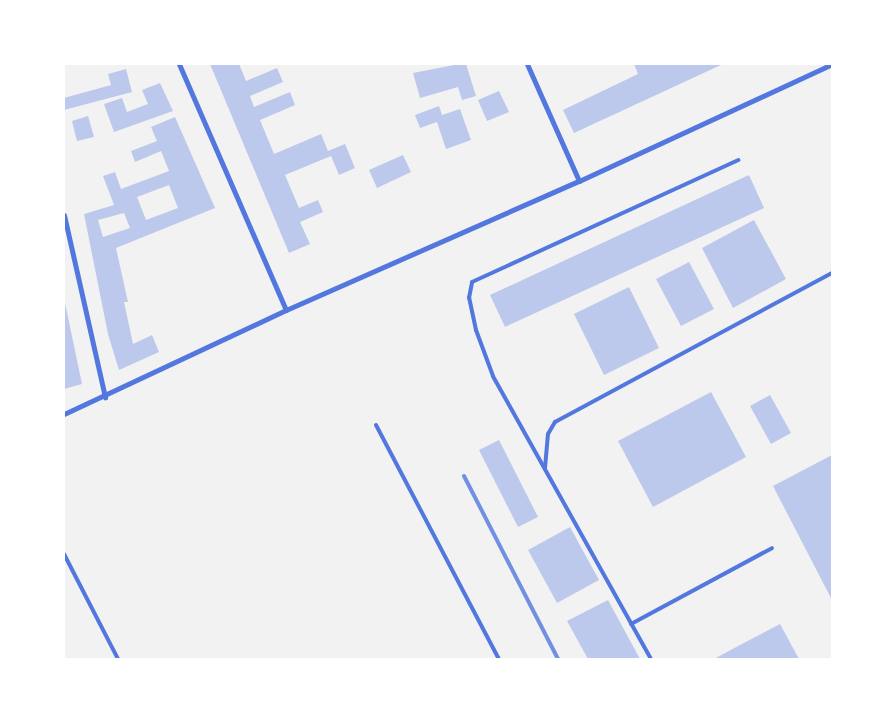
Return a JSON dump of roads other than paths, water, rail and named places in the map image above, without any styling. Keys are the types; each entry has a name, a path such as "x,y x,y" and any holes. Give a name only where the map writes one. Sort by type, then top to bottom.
{"street":[{"path":"179,64 286,310"},
{"path":"527,64 579,181"},
{"path":"64,414 104,397 286,310 579,181 832,64"},
{"path":"64,215 104,397"}],"lane":[{"path":"651,659 493,376 476,330 469,298 472,282 738,160"},
{"path":"545,468 548,434 555,422 832,273"},
{"path":"376,425 499,659"},
{"path":"632,624 772,548"},
{"path":"64,554 118,659"}],"railway":[{"path":"464,476 558,659"}]}
